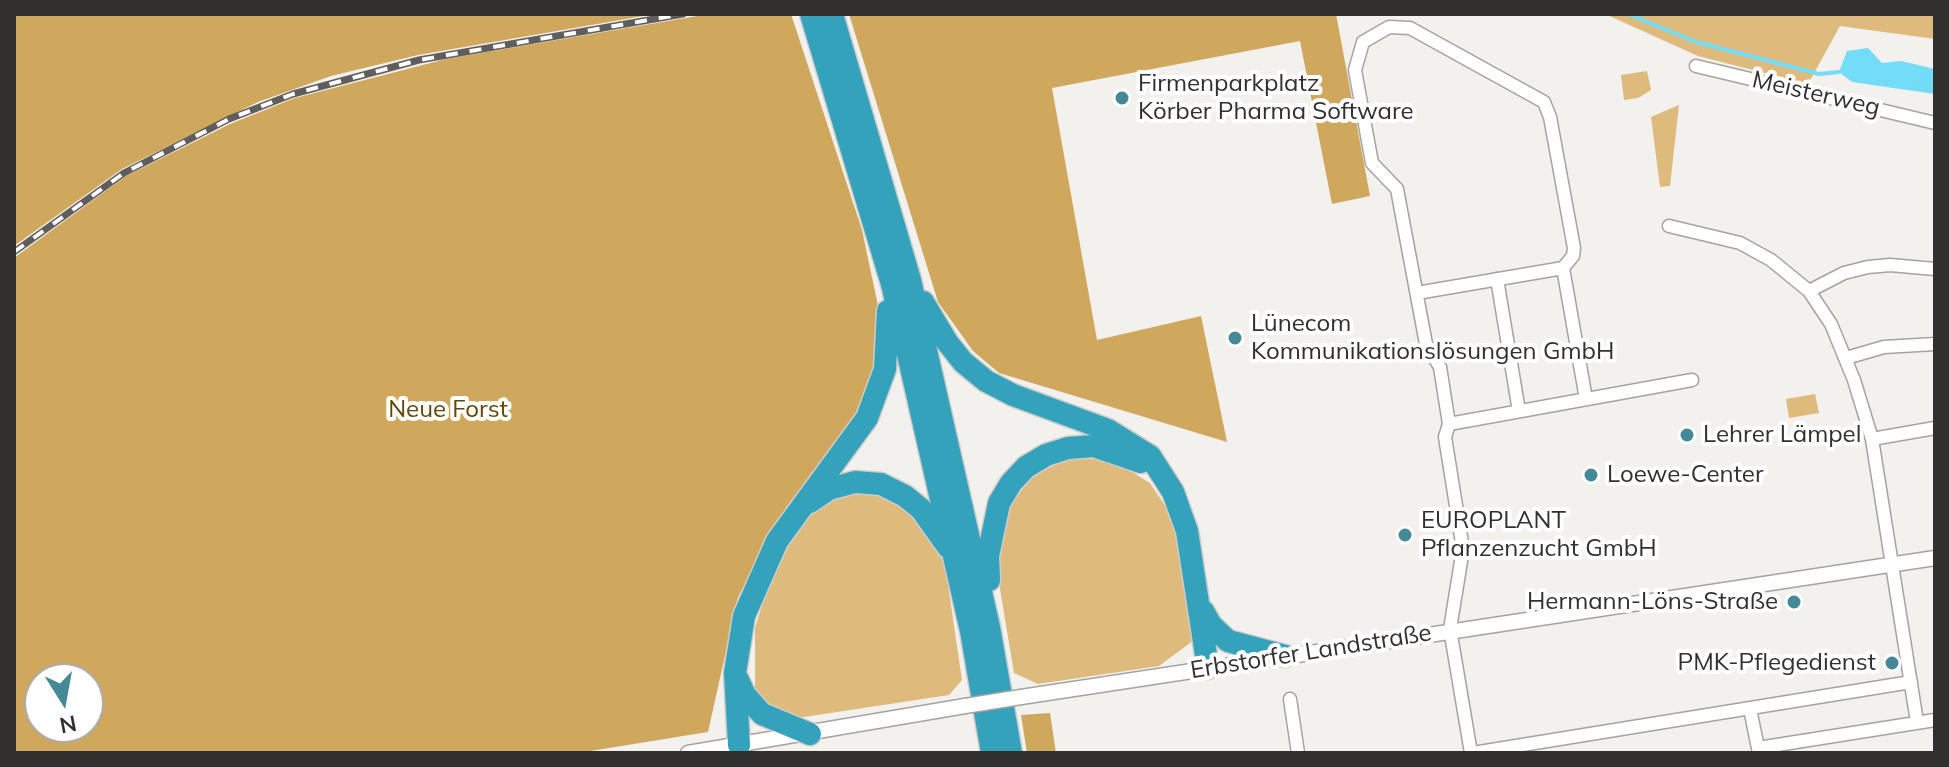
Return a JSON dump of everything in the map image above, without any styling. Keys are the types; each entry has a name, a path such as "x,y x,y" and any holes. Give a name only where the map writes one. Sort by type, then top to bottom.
{"highway":[{"path":"823,18 896,300 955,556 992,753"},
{"path":"823,18 910,280 989,627 1011,753"},
{"path":"739,749 735,673 744,616 753,589 796,511 867,418 885,369 889,314 875,227"},
{"path":"910,280 947,342 963,362 986,381 1131,442 1150,456 1182,511 1201,606 1208,668"},
{"path":"989,627 992,626 988,556 992,527 999,503 1011,483 1026,467 1057,451 1094,446 1138,460 1161,475"},
{"path":"796,511 829,489 855,482 881,484 921,509 955,556"},
{"path":"1201,606 1211,625 1228,641 1285,656"},
{"path":"735,673 745,695 762,714 810,734"}],"street":[{"path":"1417,293 1563,268 1573,256 1574,248 1550,117 1544,102 1410,28 1378,30 1358,50 1355,70 1372,163 1397,189 1426,344 1440,367 1449,424 1445,437 1463,540 1450,629 1472,753 1911,682"},
{"name":"Meisterweg","path":"1696,66 1935,123"},
{"path":"1669,226 1740,243 1771,260 1809,291 1831,324 1846,358 1872,439 1917,722"},
{"path":"1809,291 1844,273 1868,267 1935,269"},
{"path":"1563,268 1586,399"},
{"path":"1497,279 1519,411"},
{"path":"1846,358 1884,347 1935,344"},
{"path":"1449,424 1692,380"},
{"path":"1872,439 1935,428"},
{"name":"Erbstorfer Landstraße","path":"688,753 739,749 965,706 1450,629 1935,558"},
{"path":"1290,699 1298,753"},
{"path":"1750,709 1758,751 1935,720"},
{"path":"1567,738 1569,753"}],"shaded area":[{"path":"1605,14 1935,14 1935,39 1840,26 1808,84 1698,56"},
{"path":"1647,71 1651,90 1638,98 1624,100 1621,75"},
{"path":"1679,105 1670,186 1660,187 1651,117"},
{"path":"1815,394 1819,413 1789,418 1786,399"},
{"path":"1069,458 1113,460 1150,483 1172,516 1189,568 1194,640 1159,666 1038,684 1014,673 995,559 1007,508 1034,475"},
{"path":"856,492 880,493 901,505 938,546 946,571 962,680 949,695 784,720 755,692 755,628 772,573 806,516 830,498"}],"green space":[{"path":"14,14 655,14 418,55 331,76 258,102 122,169 14,246"},
{"name":"Neue Forst","path":"709,14 791,14 862,230 880,315 880,340 869,391 846,435 787,506 738,597 708,732 578,753 14,753 14,258 126,176 230,124 295,98 446,59"},
{"path":"849,14 1336,14 1370,196 1332,204 1300,41 1052,88 1097,340 1201,316 1227,442 999,373 973,351 938,302"},
{"path":"1050,713 1056,753 1027,753 1021,715"}],"water":[{"path":"1868,48 1882,63 1901,61 1935,69 1935,94 1852,82 1839,72 1847,51"}],"waterway":[{"path":"1628,14 1696,42 1819,74 1839,72"}],"railway":[{"path":"14,252 124,173 229,119 293,94 419,60 683,14"}],"place":[{"name":"Firmenparkplatz Körber Pharma Software","path":"1122,98"},
{"name":"Lünecom Kommunikationslösungen GmbH","path":"1235,338"},
{"name":"Lehrer Lämpel","path":"1687,435"},
{"name":"Loewe-Center","path":"1591,475"},
{"name":"EUROPLANT Pflanzenzucht GmbH","path":"1405,535"},
{"name":"Hermann-Löns-Straße","path":"1794,602"},
{"name":"PMK-Pflegedienst","path":"1892,663"}]}
